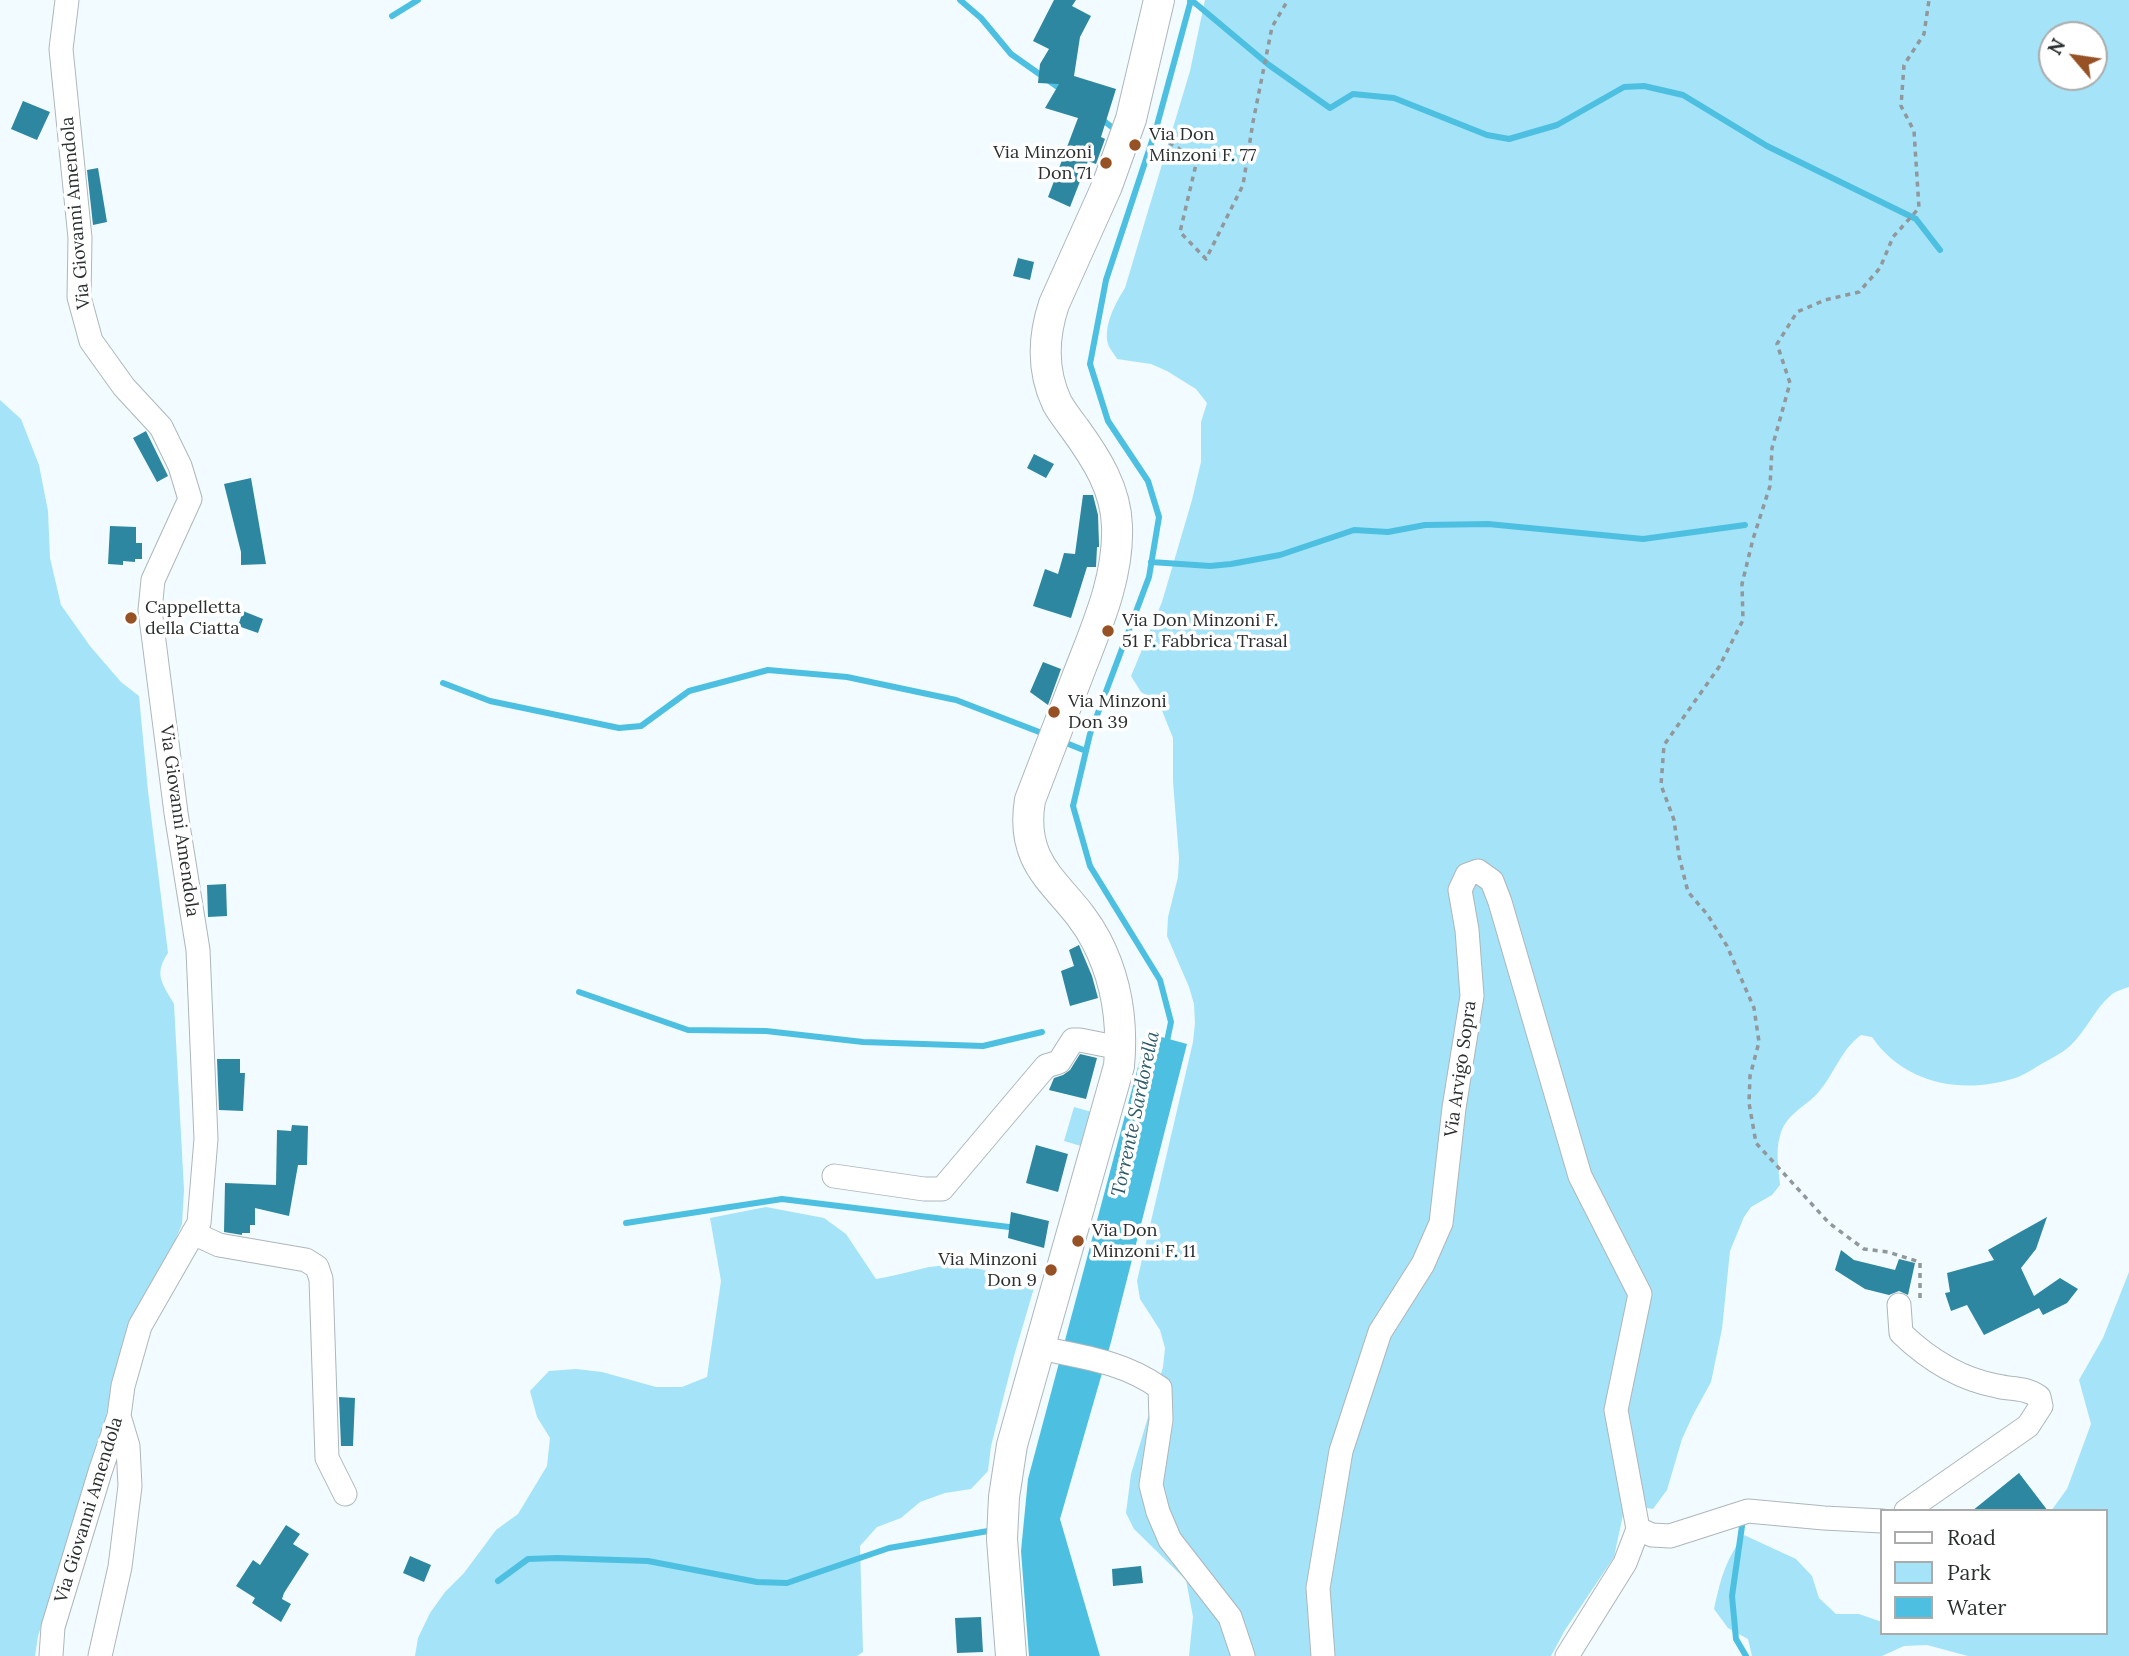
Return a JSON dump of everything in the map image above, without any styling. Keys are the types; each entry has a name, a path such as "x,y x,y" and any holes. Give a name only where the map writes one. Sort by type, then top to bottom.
{"main road":[{"path":"1011,1656 1002,1539 1004,1497 1012,1445 1045,1349 1119,1066 1121,1048 1117,999 1107,964 1084,921 1035,859 1030,844 1027,815 1030,800 1100,617 1116,552 1117,523 1111,495 1100,465 1058,405 1052,390 1045,357 1047,330 1054,304 1107,186 1131,119 1159,0"}],"street":[{"name":"Via Giovanni Amendola","path":"51,1656 53,1627 100,1472 120,1416 123,1386 140,1326 199,1223 205,1139 198,950 176,813 150,610 153,580 190,499 180,466 161,427 124,387 91,341 79,298 80,238 61,49 67,0"},
{"name":"Via Arvigo Sopra","path":"1323,1656 1318,1588 1341,1451 1381,1332 1423,1264 1441,1223 1454,1108 1472,996 1467,930 1460,890 1467,875 1478,871 1492,881 1500,901 1580,1176 1640,1294 1616,1410 1639,1529"},
{"path":"834,1176 924,1189 943,1189 1046,1066 1059,1062 1073,1040 1121,1048"},
{"path":"193,1233 219,1245 306,1260 317,1267 321,1279 327,1458 345,1494"},
{"path":"1909,1509 2028,1426 2041,1406 2039,1397 2029,1390 1995,1386 1957,1374 1926,1356 1901,1333 1910,1302"},
{"path":"1045,1349 1121,1366 1145,1377 1160,1388 1161,1420 1150,1485 1158,1512 1170,1539 1230,1617 1243,1656"},
{"path":"100,1656 120,1567 130,1486 128,1446 120,1416"},
{"path":"1567,1656 1625,1563 1639,1529 1652,1535 1670,1536 1748,1511 1881,1521"}],"path":[{"path":"1131,119 1197,160 1180,232 1206,259 1243,185 1272,27 1287,0"},
{"path":"1910,1302 1920,1262 1888,1252 1864,1249 1829,1223 1756,1143 1749,1103 1750,1076 1759,1042 1754,1007 1727,946 1707,914 1688,892 1674,820 1661,786 1664,745 1720,667 1743,620 1742,584 1770,486 1772,448 1790,383 1777,344 1797,312 1825,300 1859,292 1880,268 1893,237 1919,208 1914,131 1901,106 1904,65 1924,34 1929,0"}],"green space":[{"path":"1205,0 2129,0 2129,987 2110,996 2076,1040 2064,1051 2022,1075 1995,1083 1955,1085 1918,1075 1885,1053 1872,1037 1861,1035 1847,1048 1821,1089 1794,1113 1782,1129 1778,1148 1780,1185 1772,1195 1751,1207 1730,1251 1722,1329 1711,1382 1682,1439 1667,1490 1653,1509 1630,1505 1623,1515 1614,1557 1565,1630 1551,1656 1189,1656 1193,1617 1186,1580 1134,1529 1126,1513 1131,1474 1163,1367 1165,1348 1160,1330 1140,1299 1137,1281 1193,1042 1195,1023 1194,1004 1189,987 1167,936 1179,858 1173,781 1173,738 1159,703 1141,692 1131,676 1162,602 1192,500 1201,462 1201,422 1207,403 1196,389 1167,371 1151,364 1117,359 1109,346 1107,330 1114,307 1125,288 1190,71"},
{"path":"0,400 21,419 39,465 48,511 50,558 61,605 90,646 121,682 139,696 168,953 160,974 174,1004 184,1190 182,1224 168,1258 134,1314 115,1374 99,1449 38,1636 35,1656 0,1656"},
{"path":"1074,1107 1092,1112 1081,1146 1064,1141"},
{"path":"766,1207 824,1218 846,1234 876,1279 929,1267 956,1266 996,1273 1034,1288 991,1446 988,1471 971,1489 945,1493 920,1502 901,1518 877,1527 860,1546 863,1652 857,1656 415,1656 418,1638 430,1613 496,1530 518,1514 547,1466 550,1438 537,1417 530,1391 549,1371 576,1369 602,1372 656,1387 682,1387 707,1377 721,1281 710,1218"},
{"path":"2129,1272 2129,1656 1968,1656 1927,1645 1904,1646 1882,1656 1752,1656 1748,1639 1728,1628 1714,1609 1724,1570 1744,1535 1796,1559 1812,1576 1819,1598 1836,1614 1859,1614 1881,1622 1881,1635 2108,1635 2108,1509 2052,1509 2067,1489 2091,1424 2079,1380 2103,1338"}],"water":[{"path":"1147,1033 1187,1044 1111,1342 1060,1519 1100,1656 1029,1656 1021,1551 1028,1479"}],"building":[{"path":"1054,0 1076,0 1072,6 1091,16 1080,37 1074,76 1116,89 1101,137 1105,139 1096,164 1088,161 1070,207 1048,197 1078,118 1045,108 1059,84 1038,83 1040,64 1049,49 1033,41"},
{"path":"23,101 50,112 37,140 11,129"},
{"path":"98,168 107,222 93,225 87,170"},
{"path":"1018,258 1034,262 1030,280 1013,276"},
{"path":"146,431 168,476 157,482 133,438"},
{"path":"1034,454 1054,464 1046,478 1027,468"},
{"path":"251,478 266,564 241,565 241,552 224,484"},
{"path":"1083,495 1093,495 1098,515 1099,547 1096,567 1087,567 1071,618 1033,606 1045,569 1058,574 1064,553 1075,554"},
{"path":"110,526 136,527 136,543 142,543 142,559 135,559 135,562 123,561 123,565 108,564"},
{"path":"243,611 263,619 258,633 238,626"},
{"path":"1043,662 1061,669 1048,705 1030,692"},
{"path":"226,884 227,916 208,917 207,885"},
{"path":"1079,945 1098,998 1070,1006 1061,971 1074,966 1069,950"},
{"path":"1080,1054 1097,1058 1086,1099 1049,1090 1054,1078 1070,1070"},
{"path":"217,1059 240,1059 240,1073 245,1073 243,1111 219,1110"},
{"path":"292,1125 308,1126 307,1165 298,1165 289,1216 255,1208 255,1225 250,1225 250,1233 242,1235 224,1232 225,1183 276,1185 277,1130 291,1131"},
{"path":"1036,1145 1068,1154 1058,1192 1026,1183"},
{"path":"1011,1212 1049,1221 1044,1248 1008,1238"},
{"path":"2047,1217 2036,1249 2021,1268 2034,1296 2060,1278 2078,1289 2067,1303 2043,1315 2039,1308 1984,1335 1967,1305 1951,1311 1945,1293 1950,1292 1947,1273 1994,1260 1988,1250"},
{"path":"1841,1250 1854,1260 1895,1270 1899,1259 1915,1263 1908,1295 1899,1291 1889,1295 1865,1289 1835,1270"},
{"path":"339,1397 355,1398 353,1446 341,1446"},
{"path":"2019,1473 2046,1509 1974,1509"},
{"path":"286,1525 300,1534 293,1544 309,1554 284,1593 282,1599 291,1604 281,1622 252,1603 255,1598 236,1586 253,1560 260,1565"},
{"path":"410,1556 431,1565 424,1582 403,1573"},
{"path":"1141,1566 1143,1583 1113,1586 1112,1569"},
{"path":"981,1617 983,1652 957,1653 955,1618"}],"waterway":[{"path":"392,16 418,0"},
{"path":"960,0 981,18 1011,54 1062,90"},
{"name":"Torrente Sardorella","path":"1166,1046 1171,1022 1160,980 1090,866 1073,806 1090,734 1149,577 1159,517 1148,481 1108,421 1090,364 1106,280 1156,129 1191,0"},
{"path":"1190,1 1269,65 1330,108 1353,94 1394,98 1487,135 1509,139 1557,125 1624,87 1644,86 1683,95 1767,146 1916,219 1940,250"},
{"path":"1099,117 1118,132"},
{"path":"1151,562 1210,566 1231,564 1280,555 1354,530 1388,532 1425,525 1488,524 1643,539 1745,525"},
{"path":"443,683 490,701 619,728 641,726 689,691 768,670 847,677 956,700 1047,735"},
{"path":"1061,741 1086,751"},
{"path":"579,992 688,1030 766,1031 863,1042 983,1046 1042,1032"},
{"path":"626,1223 782,1199 1017,1228"},
{"path":"1743,1519 1732,1596 1736,1639 1746,1656"},
{"path":"498,1581 528,1559 557,1558 648,1561 757,1582 787,1583 889,1548 994,1530"}],"place":[{"name":"Via Don Minzoni F. 77","path":"1135,145"},
{"name":"Via Minzoni Don 71","path":"1106,163"},
{"name":"Cappelletta della Ciatta","path":"131,618"},
{"name":"Via Don Minzoni F. 51 F. Fabbrica Trasal","path":"1108,631"},
{"name":"Via Minzoni Don 39","path":"1054,712"},
{"name":"Via Don Minzoni F. 11","path":"1078,1241"},
{"name":"Via Minzoni Don 9","path":"1051,1270"}]}
